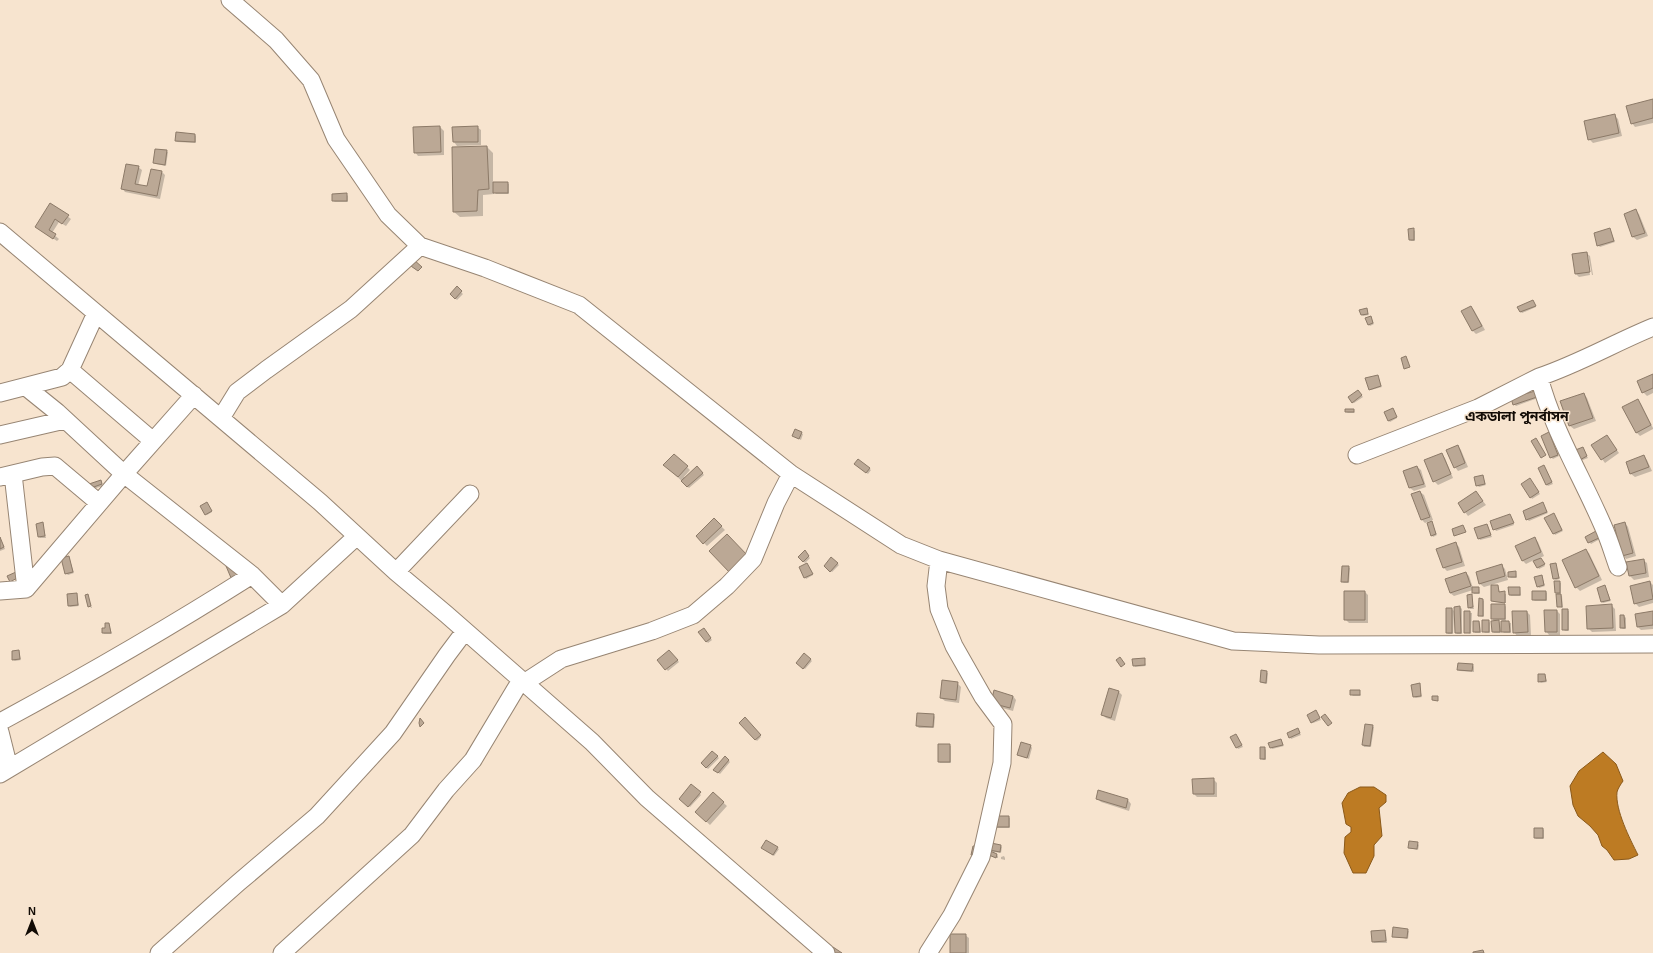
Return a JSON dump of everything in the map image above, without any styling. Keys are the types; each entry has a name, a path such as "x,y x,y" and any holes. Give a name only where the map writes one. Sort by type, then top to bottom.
{"street":[{"path":"230,0 276,40 312,80 336,139 388,216 420,246 485,268 579,305 791,474 901,545 939,560 1232,641 1318,645 1653,644"},
{"path":"0,232 320,502 396,572 592,742 647,798 826,953"},
{"path":"221,418 237,392 351,309 420,246"},
{"path":"0,393 62,377 70,370 96,313"},
{"path":"1357,455 1478,408 1539,377 1564,369 1622,340 1653,327"},
{"path":"70,370 154,441"},
{"path":"1539,377 1542,392 1572,463 1604,527 1618,567"},
{"path":"26,387 65,420 124,474 252,575 282,605"},
{"path":"0,591 26,589 124,474 194,395"},
{"path":"0,436 65,420"},
{"path":"26,589 6,476 42,467 55,466 99,503"},
{"path":"282,953 412,835 446,790 473,760 523,681 561,658 652,630 693,615 727,586 753,559 776,504 791,474"},
{"path":"396,572 470,494"},
{"path":"0,732 5,771 282,605 357,536"},
{"path":"928,953 952,915 981,857 1002,763 1003,724 983,698 954,646 939,609 936,586 939,560"},
{"path":"0,725 2,721 202,607 252,575"},
{"path":"159,953 238,882 317,816 393,733 465,631"}],"shaded area":[{"path":"1603,752 1616,764 1623,781 1617,792 1618,807 1638,855 1629,859 1614,860 1602,846 1598,835 1578,816 1573,805 1570,786 1579,771"},
{"path":"1360,787 1374,787 1386,795 1386,802 1379,808 1382,836 1374,845 1374,856 1366,873 1353,873 1344,853 1345,837 1351,832 1351,827 1346,824 1342,803 1348,793"}],"building":[{"path":"1653,99 1653,118 1631,124 1626,106"},
{"path":"1615,114 1619,133 1588,140 1584,121"},
{"path":"440,126 441,152 414,153 413,127"},
{"path":"478,126 478,142 453,142 452,127"},
{"path":"176,132 195,134 195,142 175,141"},
{"path":"487,146 489,189 478,190 477,211 453,212 452,147"},
{"path":"155,149 167,150 165,165 153,163"},
{"path":"126,164 139,166 135,184 147,186 151,169 162,171 157,196 121,189"},
{"path":"493,182 508,182 508,193 493,193"},
{"path":"347,193 347,201 332,201 332,194"},
{"path":"50,203 69,215 62,224 55,219 49,230 56,234 53,239 35,227"},
{"path":"1636,209 1645,233 1632,237 1624,214"},
{"path":"1414,228 1414,240 1409,240 1408,229"},
{"path":"1610,228 1614,241 1597,246 1594,233"},
{"path":"1587,252 1590,272 1575,274 1572,254"},
{"path":"413,259 422,267 418,271 408,264"},
{"path":"457,286 462,291 455,299 450,294"},
{"path":"1533,300 1536,306 1520,312 1517,307"},
{"path":"1471,306 1482,326 1472,331 1461,311"},
{"path":"1367,308 1368,314 1361,315 1359,310"},
{"path":"1371,316 1373,323 1368,325 1365,318"},
{"path":"1406,356 1410,367 1404,369 1401,358"},
{"path":"1653,374 1653,388 1642,393 1637,381"},
{"path":"1378,375 1381,386 1369,390 1365,378"},
{"path":"1358,390 1362,395 1352,403 1348,397"},
{"path":"1535,391 1537,397 1513,405 1511,398"},
{"path":"1584,393 1593,418 1569,426 1560,401"},
{"path":"1638,399 1651,425 1636,433 1622,407"},
{"path":"1393,408 1397,417 1388,421 1384,412"},
{"path":"1345,409 1354,409 1354,412 1345,412"},
{"path":"795,429 802,432 799,439 792,436"},
{"path":"1549,432 1558,455 1550,458 1541,436"},
{"path":"1607,435 1617,450 1601,460 1591,445"},
{"path":"1536,438 1546,455 1541,458 1531,441"},
{"path":"1458,445 1465,463 1454,468 1446,450"},
{"path":"1583,447 1587,456 1578,461 1573,451"},
{"path":"1442,453 1451,474 1433,482 1424,460"},
{"path":"674,454 688,466 678,477 663,465"},
{"path":"1644,455 1649,467 1630,474 1626,462"},
{"path":"858,459 870,468 866,473 854,464"},
{"path":"1544,465 1552,482 1546,485 1538,468"},
{"path":"697,466 703,473 687,487 681,481"},
{"path":"1417,466 1424,484 1409,488 1403,471"},
{"path":"1483,475 1485,484 1476,486 1474,477"},
{"path":"1530,478 1539,492 1530,498 1521,484"},
{"path":"101,480 102,484 91,488 89,484"},
{"path":"1420,491 1430,517 1421,520 1411,494"},
{"path":"1476,491 1483,501 1464,513 1458,503"},
{"path":"207,502 212,511 205,515 200,506"},
{"path":"1543,502 1547,512 1526,520 1523,511"},
{"path":"1554,513 1562,530 1553,534 1544,518"},
{"path":"1510,514 1514,523 1493,530 1490,521"},
{"path":"714,518 722,526 703,544 696,536"},
{"path":"1432,521 1436,534 1431,536 1427,523"},
{"path":"43,522 45,536 38,537 36,524"},
{"path":"1625,522 1633,553 1622,556 1614,525"},
{"path":"1487,524 1491,535 1478,539 1474,528"},
{"path":"1463,525 1466,532 1454,536 1452,529"},
{"path":"1596,531 1599,538 1588,543 1585,537"},
{"path":"727,534 749,557 731,574 709,551"},
{"path":"0,537 4,547 0,549"},
{"path":"1535,537 1541,552 1522,561 1515,546"},
{"path":"1456,542 1462,562 1443,568 1436,549"},
{"path":"1586,549 1599,576 1575,588 1562,560"},
{"path":"805,550 809,556 803,562 798,557"},
{"path":"69,556 73,572 65,574 61,558"},
{"path":"831,557 838,563 830,572 824,566"},
{"path":"1541,558 1545,564 1537,568 1533,561"},
{"path":"1644,559 1646,573 1629,576 1626,562"},
{"path":"235,562 243,581 234,585 226,566"},
{"path":"807,563 813,574 804,578 799,567"},
{"path":"1556,563 1559,578 1553,579 1550,564"},
{"path":"1502,564 1505,576 1479,584 1476,572"},
{"path":"1342,566 1349,566 1348,582 1341,582"},
{"path":"1516,571 1516,577 1508,577 1508,572"},
{"path":"16,572 19,577 10,582 7,576"},
{"path":"1466,572 1471,586 1450,593 1445,579"},
{"path":"1542,575 1544,585 1537,587 1534,577"},
{"path":"1554,581 1560,581 1560,593 1555,593"},
{"path":"1650,581 1653,599 1634,604 1630,586"},
{"path":"1491,585 1498,585 1499,592 1505,591 1505,603 1491,601"},
{"path":"1605,585 1610,600 1601,602 1597,588"},
{"path":"1472,587 1479,587 1479,593 1472,593"},
{"path":"1508,587 1520,587 1520,595 1509,595"},
{"path":"1344,591 1365,591 1365,620 1344,620"},
{"path":"1532,591 1546,591 1546,600 1532,600"},
{"path":"77,593 78,605 68,606 67,594"},
{"path":"88,594 91,606 88,607 85,595"},
{"path":"1472,594 1473,607 1468,608 1467,595"},
{"path":"1556,594 1561,594 1562,607 1557,607"},
{"path":"1479,598 1483,599 1483,616 1478,616"},
{"path":"1491,604 1505,604 1505,619 1491,619"},
{"path":"1612,604 1613,628 1587,629 1586,606"},
{"path":"1460,606 1461,633 1455,633 1454,607"},
{"path":"1446,608 1452,608 1452,633 1446,633"},
{"path":"1562,609 1568,609 1568,630 1562,630"},
{"path":"1544,610 1557,610 1557,632 1545,632"},
{"path":"1464,611 1470,611 1470,633 1464,633"},
{"path":"1512,611 1527,611 1528,632 1513,633"},
{"path":"1653,611 1653,625 1637,627 1635,614"},
{"path":"1620,615 1624,615 1625,628 1620,628"},
{"path":"1482,620 1489,620 1489,632 1482,632"},
{"path":"1499,620 1500,632 1492,632 1491,621"},
{"path":"1473,621 1479,621 1480,632 1473,632"},
{"path":"1501,621 1509,621 1510,632 1501,632"},
{"path":"105,623 109,623 111,633 102,633 102,628 105,628"},
{"path":"704,628 711,638 706,642 698,632"},
{"path":"19,650 20,659 12,660 12,651"},
{"path":"669,650 678,660 665,670 657,660"},
{"path":"804,653 811,659 803,669 796,663"},
{"path":"1120,657 1125,664 1121,667 1116,660"},
{"path":"1145,658 1145,665 1133,666 1132,659"},
{"path":"1458,663 1473,664 1472,671 1457,670"},
{"path":"1261,670 1267,671 1266,683 1260,682"},
{"path":"1538,674 1545,674 1546,681 1538,682"},
{"path":"942,680 958,682 956,700 940,698"},
{"path":"1420,683 1421,696 1413,697 1411,685"},
{"path":"1109,688 1119,691 1111,718 1101,715"},
{"path":"994,690 1013,696 1010,708 991,703"},
{"path":"1350,690 1360,690 1360,695 1350,695"},
{"path":"1432,696 1438,696 1438,701 1432,700"},
{"path":"1316,710 1320,718 1311,723 1307,715"},
{"path":"917,713 934,714 933,727 916,726"},
{"path":"1325,714 1332,723 1328,726 1321,717"},
{"path":"745,717 761,735 755,740 739,723"},
{"path":"420,718 424,723 420,727 419,723"},
{"path":"1365,724 1373,725 1370,746 1362,745"},
{"path":"1298,728 1300,733 1289,738 1287,733"},
{"path":"1236,734 1242,745 1236,748 1230,737"},
{"path":"1281,739 1283,745 1270,748 1268,743"},
{"path":"1021,742 1031,745 1027,758 1017,755"},
{"path":"938,744 950,744 950,762 938,762"},
{"path":"1260,747 1265,747 1265,759 1260,759"},
{"path":"712,751 718,756 706,768 701,763"},
{"path":"725,756 729,760 718,773 713,770"},
{"path":"1214,778 1214,794 1193,794 1192,779"},
{"path":"691,784 701,792 688,807 679,799"},
{"path":"1098,790 1128,799 1126,808 1096,799"},
{"path":"713,792 724,802 706,822 695,812"},
{"path":"994,816 1009,816 1009,827 994,827"},
{"path":"1534,828 1543,828 1543,838 1534,838"},
{"path":"766,840 778,847 773,855 761,848"},
{"path":"1409,841 1418,842 1417,849 1408,848"},
{"path":"991,843 1001,845 1000,852 989,850"},
{"path":"973,846 977,846 976,856 971,855"},
{"path":"990,851 997,854 996,858 989,855"},
{"path":"1393,927 1408,929 1407,938 1392,937"},
{"path":"1385,930 1386,941 1372,942 1371,931"},
{"path":"950,934 966,934 966,953 950,953"},
{"path":"833,947 842,953 829,953"},
{"path":"1483,950 1484,953 1473,953 1473,952"}],"district":[{"name":"একডালা পুনর্বাসন","path":"1517,416"}]}
